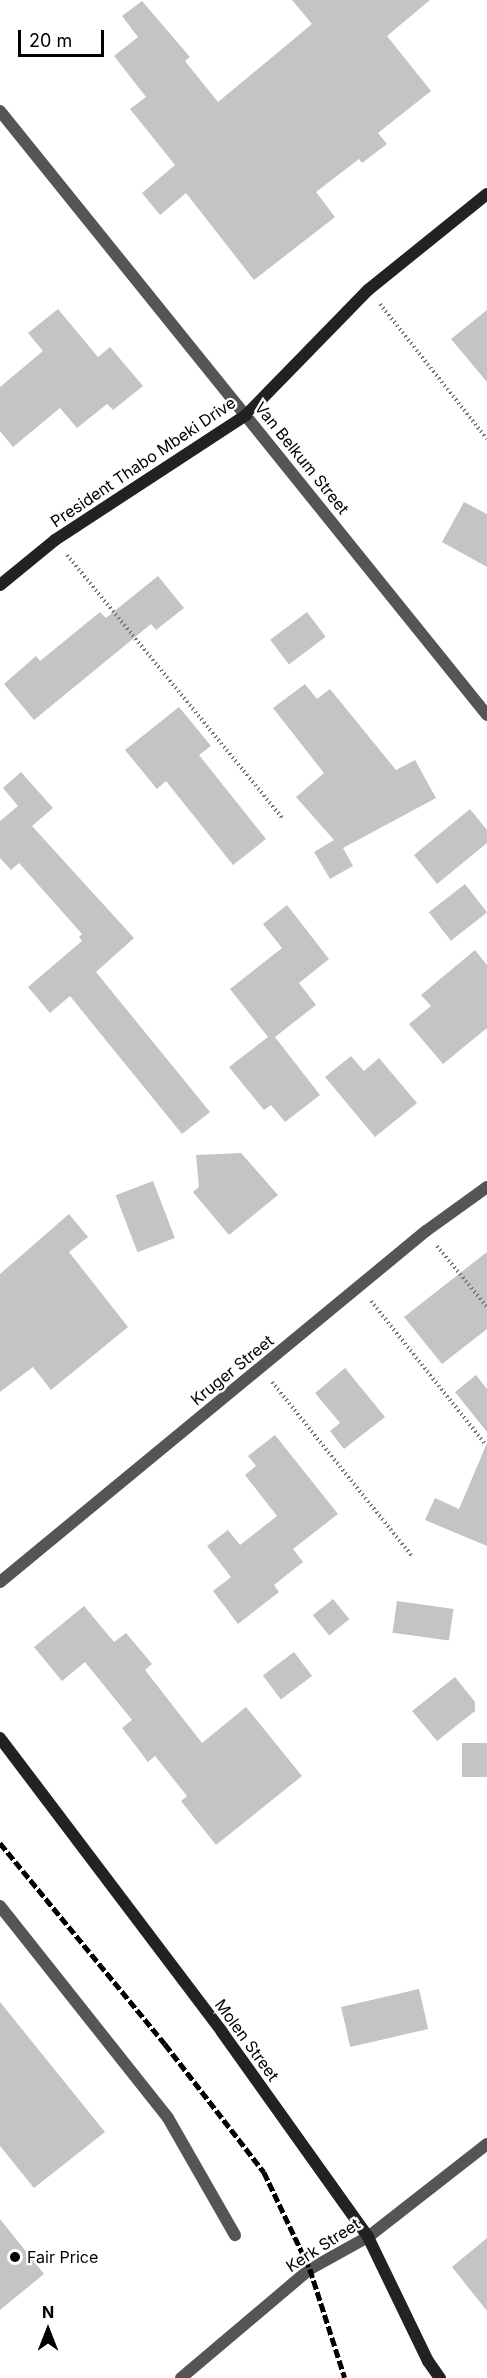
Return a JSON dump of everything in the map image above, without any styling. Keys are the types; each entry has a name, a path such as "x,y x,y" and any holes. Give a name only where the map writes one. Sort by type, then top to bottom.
{"street":[{"name":"Van Belkum Street","path":"0,111 487,715"},
{"name":"President Thabo Mbeki Drive","path":"0,585 55,540 246,414 368,290 487,194"},
{"name":"Kruger Street","path":"0,1582 359,1286 487,1186"},
{"name":"Molen Street","path":"0,1738 222,2032 368,2237 428,2361 440,2378"},
{"path":"0,1906 168,2118 235,2235"},
{"name":"Kerk Street","path":"181,2378 310,2269 368,2237 487,2144"}],"path":[{"path":"368,290 487,439"},
{"path":"55,540 283,819"},
{"path":"426,1232 487,1307"},
{"path":"359,1286 486,1445"},
{"path":"261,1367 411,1556"}],"building":[{"path":"292,0 430,0 387,36 431,91 378,133 387,144 362,163 359,159 316,192 335,217 254,280 186,193 160,215 142,193 175,165 130,109 146,97 114,56 138,37 122,16 142,1 190,57 185,61 218,102 312,24"},
{"path":"58,309 98,357 110,347 143,386 113,410 107,404 77,428 60,408 13,447 0,431 0,387 43,351 28,333"},
{"path":"487,310 487,382 451,339"},
{"path":"464,502 487,514 487,567 442,542"},
{"path":"158,576 184,608 156,630 151,624 34,720 4,684 36,656 40,661 100,612 106,618"},
{"path":"307,612 326,637 289,664 270,640"},
{"path":"305,684 317,699 330,689 396,770 415,760 436,798 343,848 353,866 330,879 314,852 334,840 296,797 324,773 273,708"},
{"path":"179,707 211,746 199,755 266,839 233,865 166,781 157,789 125,750"},
{"path":"21,772 53,808 32,826 134,938 96,972 210,1112 182,1134 70,996 50,1013 28,987 82,941 79,937 82,934 19,863 11,870 0,858 0,821 18,806 3,788"},
{"path":"470,809 487,830 487,843 437,884 414,855"},
{"path":"465,884 487,912 451,941 429,912"},
{"path":"287,905 329,959 299,983 316,1005 275,1037 320,1095 285,1122 271,1105 264,1110 229,1067 268,1037 230,989 282,948 263,924"},
{"path":"475,950 487,965 487,1028 443,1064 409,1024 431,1006 421,995"},
{"path":"351,1056 364,1071 379,1058 417,1103 375,1137 325,1077"},
{"path":"241,1153 278,1195 229,1235 193,1192 199,1187 196,1155"},
{"path":"153,1181 175,1238 138,1252 116,1195"},
{"path":"69,1214 88,1237 69,1252 128,1327 51,1390 33,1367 0,1392 0,1274"},
{"path":"487,1252 487,1329 442,1364 404,1317"},
{"path":"345,1368 385,1417 344,1449 330,1431 340,1423 315,1393"},
{"path":"476,1375 487,1389 487,1432 455,1392"},
{"path":"275,1435 338,1514 293,1549 303,1562 274,1585 279,1592 238,1624 213,1591 231,1577 207,1546 228,1530 240,1545 277,1516 245,1475 256,1466 248,1456"},
{"path":"487,1443 487,1546 425,1520 435,1498 459,1509"},
{"path":"333,1599 349,1619 329,1636 313,1615"},
{"path":"397,1601 453,1609 449,1641 393,1633"},
{"path":"84,1606 114,1642 126,1633 152,1664 145,1670 202,1743 246,1707 302,1776 216,1845 181,1801 187,1796 155,1756 148,1762 122,1728 132,1720 85,1662 62,1681 34,1647"},
{"path":"294,1652 312,1676 281,1699 263,1675"},
{"path":"455,1677 475,1702 475,1711 437,1741 412,1711"},
{"path":"462,1743 487,1743 487,1777 462,1777"},
{"path":"419,1989 428,2029 350,2047 341,2007"},
{"path":"0,2002 105,2132 34,2188 0,2146"},
{"name":"Fair Price","path":"0,2219 44,2274 0,2310"},
{"path":"487,2238 487,2311 452,2267"}],"railway":[{"path":"0,1843 165,2044 264,2172 310,2269 345,2378"}],"place":[{"name":"Fair Price","path":"15,2257"}]}
